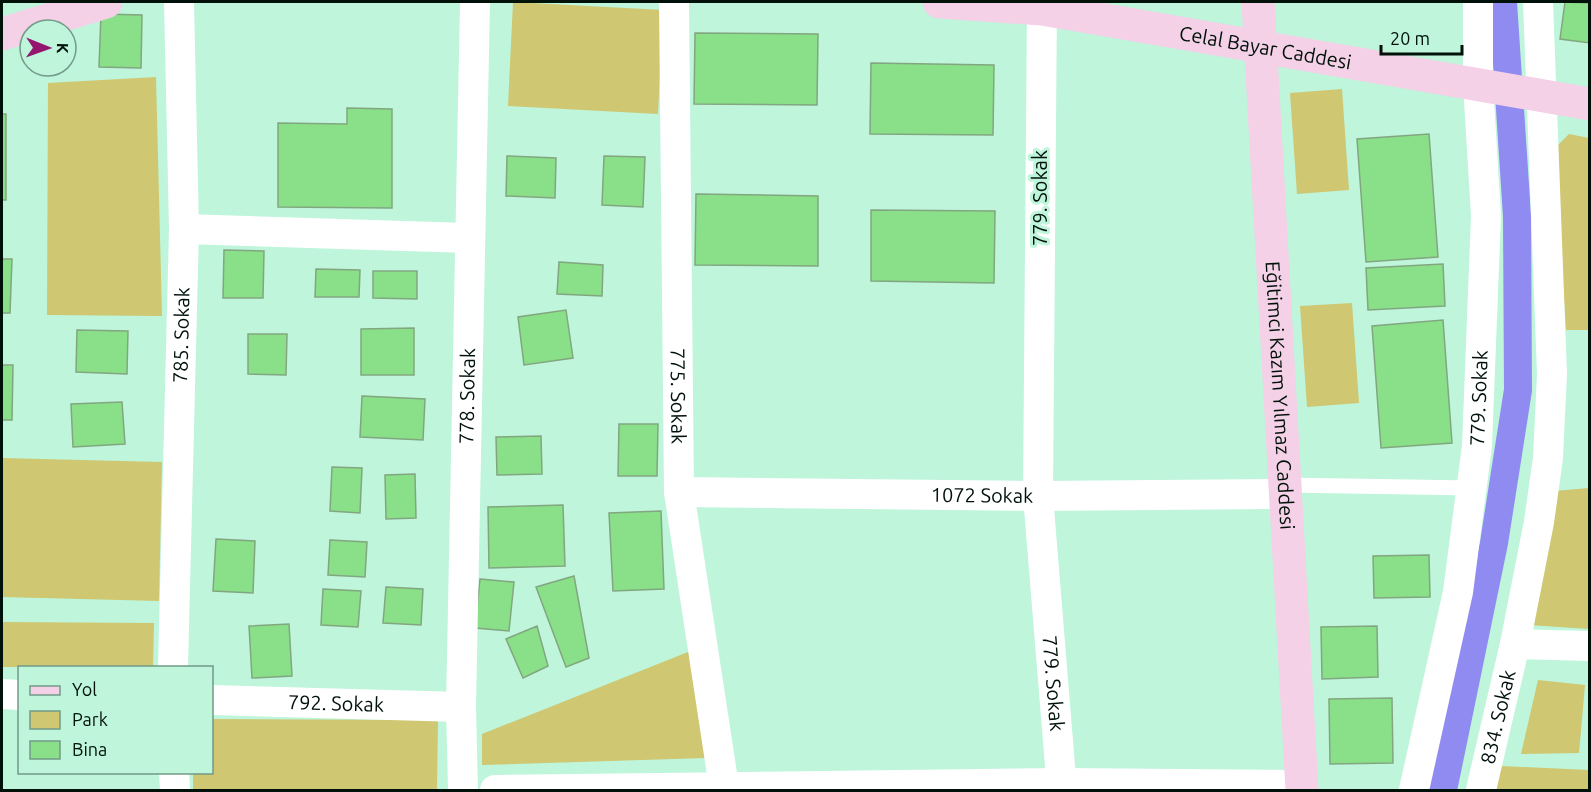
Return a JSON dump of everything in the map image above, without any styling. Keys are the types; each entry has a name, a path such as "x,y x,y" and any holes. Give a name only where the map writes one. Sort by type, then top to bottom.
{"street":[{"path":"2,34 106,2"},
{"name":"785. Sokak","path":"173,666 184,229 179,2"},
{"name":"778. Sokak","path":"463,790 461,706 475,2"},
{"name":"775. Sokak","path":"674,2 679,492 724,787"},
{"name":"Celal Bayar Caddesi","path":"939,2 1042,5 1260,49 1590,104"},
{"name":"Eğitimci Kazım Yılmaz Caddesi","path":"1258,2 1302,788"},
{"name":"779. Sokak","path":"1414,790 1458,592 1478,446 1485,216 1478,84 1478,2"},
{"name":"834. Sokak","path":"1480,790 1515,644 1539,522 1549,448 1552,374 1538,2"},
{"name":"779. Sokak","path":"1042,5 1038,496 1062,787"},
{"path":"184,229 470,238"},
{"name":"1072 Sokak","path":"679,492 1038,496 1285,490"},
{"path":"1515,644 1590,646"},
{"path":"2,694 18,695"},
{"name":"792. Sokak","path":"213,700 461,706"},
{"path":"174,774 175,790"},
{"path":"495,790 724,787 1302,788"}],"lane":[{"path":"1285,490 1472,488"}],"green space":[{"path":"513,2 663,10 658,114 508,106"},
{"path":"156,77 162,316 47,315 48,83"},
{"path":"1342,89 1349,190 1297,194 1290,93"},
{"path":"1569,134 1589,138 1589,330 1566,330 1554,149"},
{"path":"1352,303 1359,403 1307,407 1300,306"},
{"path":"2,458 162,462 159,601 2,597"},
{"path":"1589,488 1589,629 1529,625 1554,491"},
{"path":"2,622 154,623 153,666 2,667"},
{"path":"693,650 706,758 482,765 482,734"},
{"path":"1538,680 1585,685 1579,753 1521,754"},
{"path":"213,719 438,720 437,790 193,790 193,774 213,774"},
{"path":"1501,766 1589,770 1589,790 1496,790"}],"building":[{"path":"1565,2 1590,3 1590,43 1560,39"},
{"path":"101,14 142,15 141,68 99,67"},
{"path":"695,33 818,34 817,105 694,104"},
{"path":"871,63 994,65 993,135 870,134"},
{"path":"347,108 392,109 392,208 278,207 278,123 347,124"},
{"path":"2,114 6,114 6,200 2,200"},
{"path":"1429,134 1438,257 1366,262 1357,139"},
{"path":"507,156 556,158 555,198 506,196"},
{"path":"604,156 645,157 643,207 602,205"},
{"path":"696,194 818,196 818,266 695,265"},
{"path":"871,210 995,211 994,283 871,281"},
{"path":"224,250 264,251 263,298 223,298"},
{"path":"2,259 12,259 10,313 2,313"},
{"path":"559,262 603,265 602,296 557,294"},
{"path":"1443,264 1445,306 1368,310 1366,268"},
{"path":"316,269 360,270 359,297 315,297"},
{"path":"373,271 417,271 417,299 373,298"},
{"path":"566,310 573,358 524,365 518,317"},
{"path":"1443,320 1452,443 1381,448 1372,326"},
{"path":"414,328 414,375 361,375 361,329"},
{"path":"77,330 128,331 127,374 76,372"},
{"path":"248,334 287,334 286,375 248,374"},
{"path":"2,365 13,365 12,420 2,420"},
{"path":"362,396 425,399 423,440 360,437"},
{"path":"122,402 125,444 73,447 71,404"},
{"path":"619,424 658,424 657,476 618,476"},
{"path":"541,436 542,474 497,475 496,437"},
{"path":"332,467 362,468 360,513 330,511"},
{"path":"415,474 416,518 386,519 385,475"},
{"path":"563,505 565,566 489,568 488,507"},
{"path":"661,511 664,589 613,591 609,513"},
{"path":"216,539 255,541 253,593 213,591"},
{"path":"330,540 367,542 365,577 328,575"},
{"path":"1429,555 1430,597 1374,598 1373,556"},
{"path":"574,576 589,658 566,667 536,587"},
{"path":"480,579 514,582 509,631 475,628"},
{"path":"386,587 423,589 421,625 383,623"},
{"path":"323,589 361,591 358,627 321,625"},
{"path":"289,624 292,676 252,678 249,626"},
{"path":"537,626 548,666 523,678 506,639"},
{"path":"1377,626 1378,677 1322,679 1321,627"},
{"path":"1392,698 1393,763 1330,764 1329,699"}],"waterway":[{"path":"1443,790 1494,543 1518,390 1517,216 1503,2"}]}
